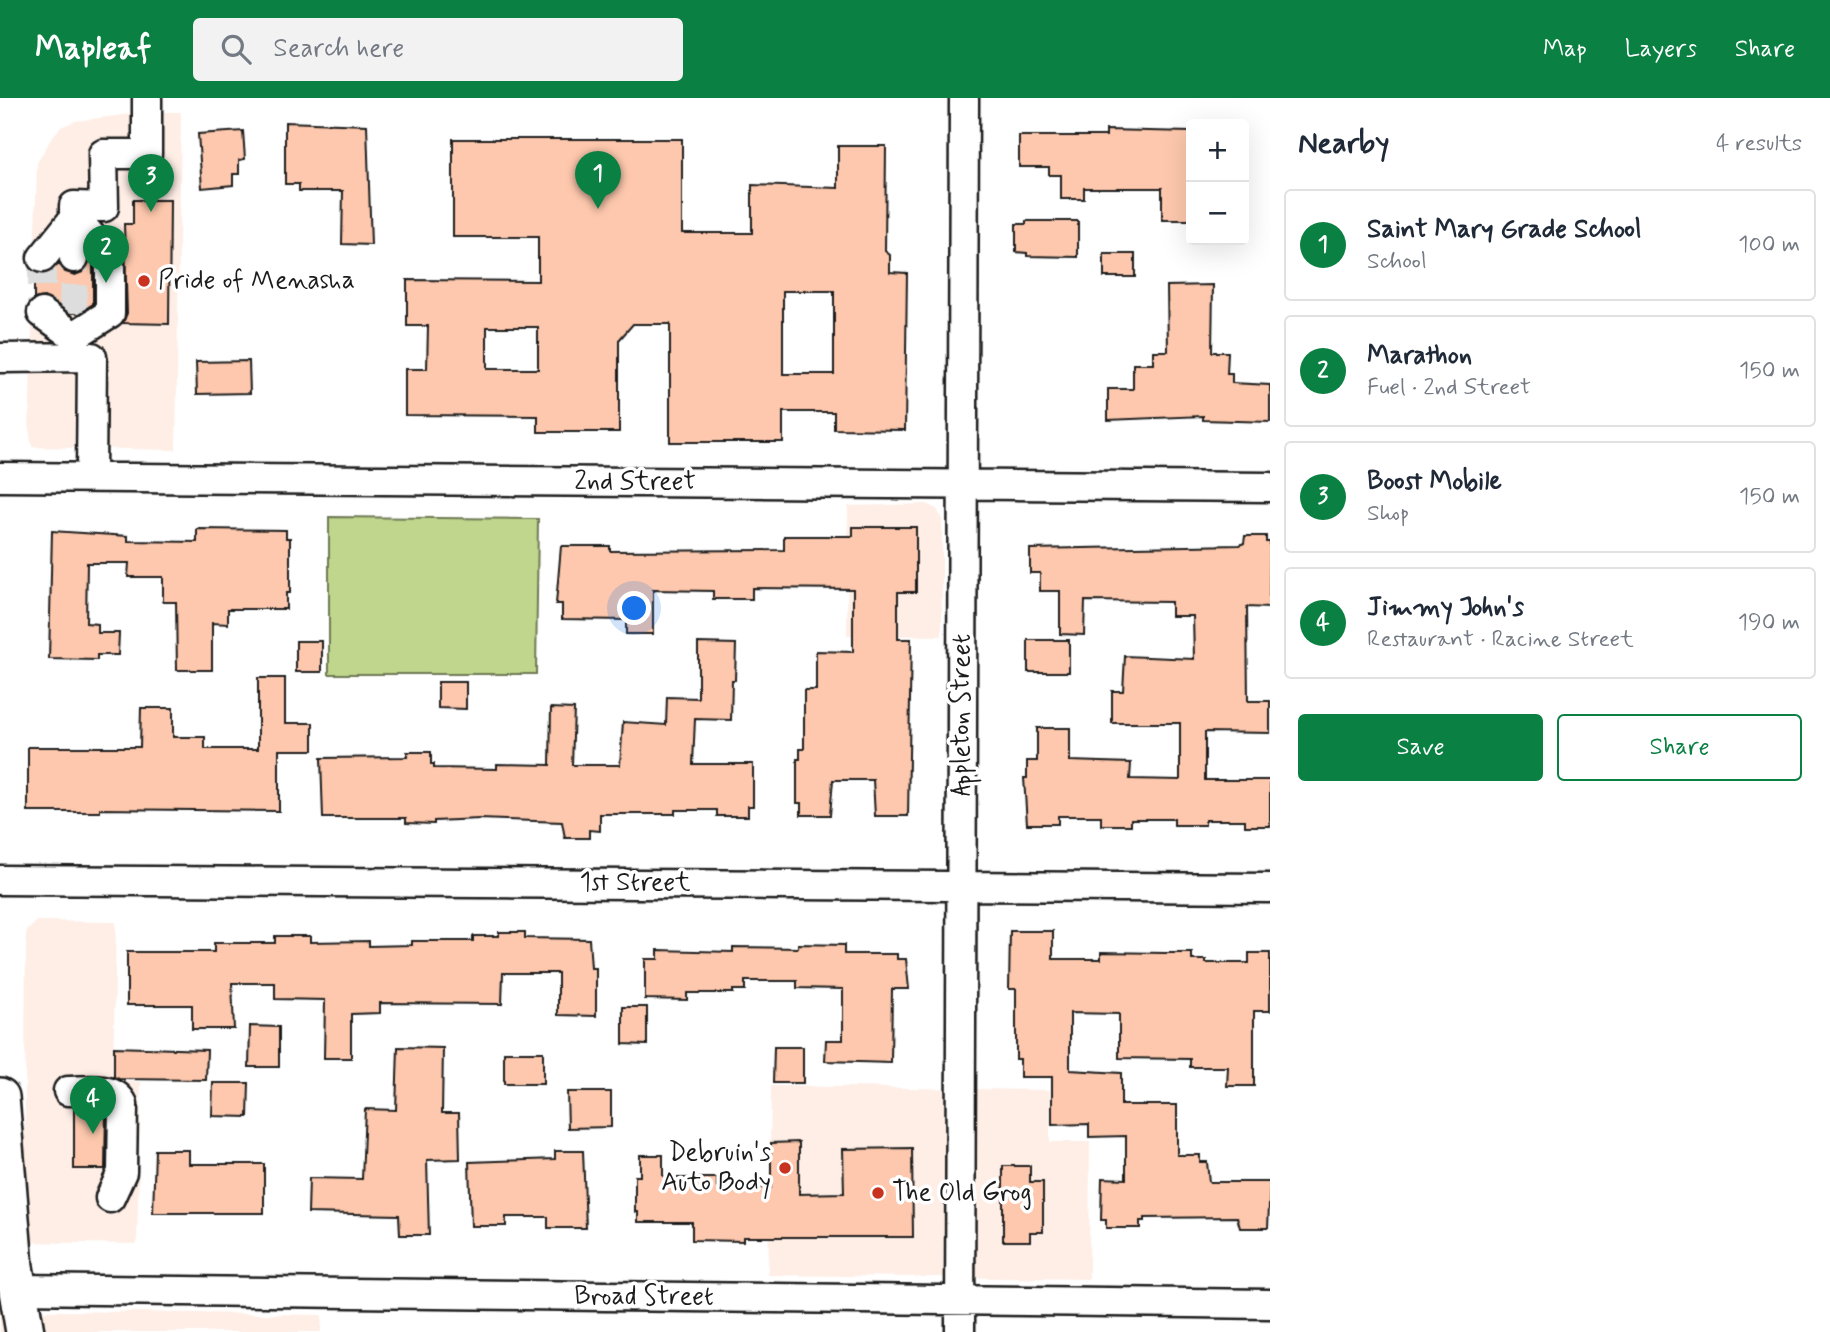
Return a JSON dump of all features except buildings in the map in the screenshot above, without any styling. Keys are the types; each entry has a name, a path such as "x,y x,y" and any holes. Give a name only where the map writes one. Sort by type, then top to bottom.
{"main road":[{"path":"0,1097 24,1332"}],"street":[{"path":"74,258 74,206 104,207 103,154 147,154 147,98"},
{"name":"Appleton Street","path":"960,1332 964,98"},
{"path":"42,258 75,217"},
{"path":"0,358 74,335 110,313 110,258 75,217"},
{"path":"42,313 74,335 92,357 91,477"},
{"name":"2nd Street","path":"0,477 1270,487"},
{"name":"1st Street","path":"0,880 1270,888"},
{"path":"68,1091 111,1091 120,1097 123,1104 122,1172 110,1198"},
{"name":"Broad Street","path":"18,1289 1270,1304"}],"shaded area":[{"path":"147,112 181,112 176,450 32,447 29,429 37,163 61,127 75,121"},
{"path":"926,504 937,509 942,520 942,636 847,635 848,506"},
{"path":"37,921 116,922 113,1082 141,1082 137,1244 24,1242 26,932"},
{"path":"771,1086 1050,1090 1050,1142 1090,1142 1089,1279 768,1275"},
{"path":"0,1310 322,1315 321,1332 0,1332"}],"green space":[{"path":"329,517 538,519 536,674 329,674"}],"tunnel":[{"path":"42,258 42,313"},
{"path":"73,313 74,258"}],"place":[{"name":"Saint Mary Grade School","path":"598,209"},
{"name":"Boost Mobile","path":"151,212"},
{"name":"Pride of Menasha","path":"144,281"},
{"name":"Marathon","path":"106,283"},
{"name":"Jimmy John's","path":"93,1134"},
{"name":"Debruin's Auto Body","path":"785,1168"},
{"name":"The Old Grog","path":"878,1193"}]}
